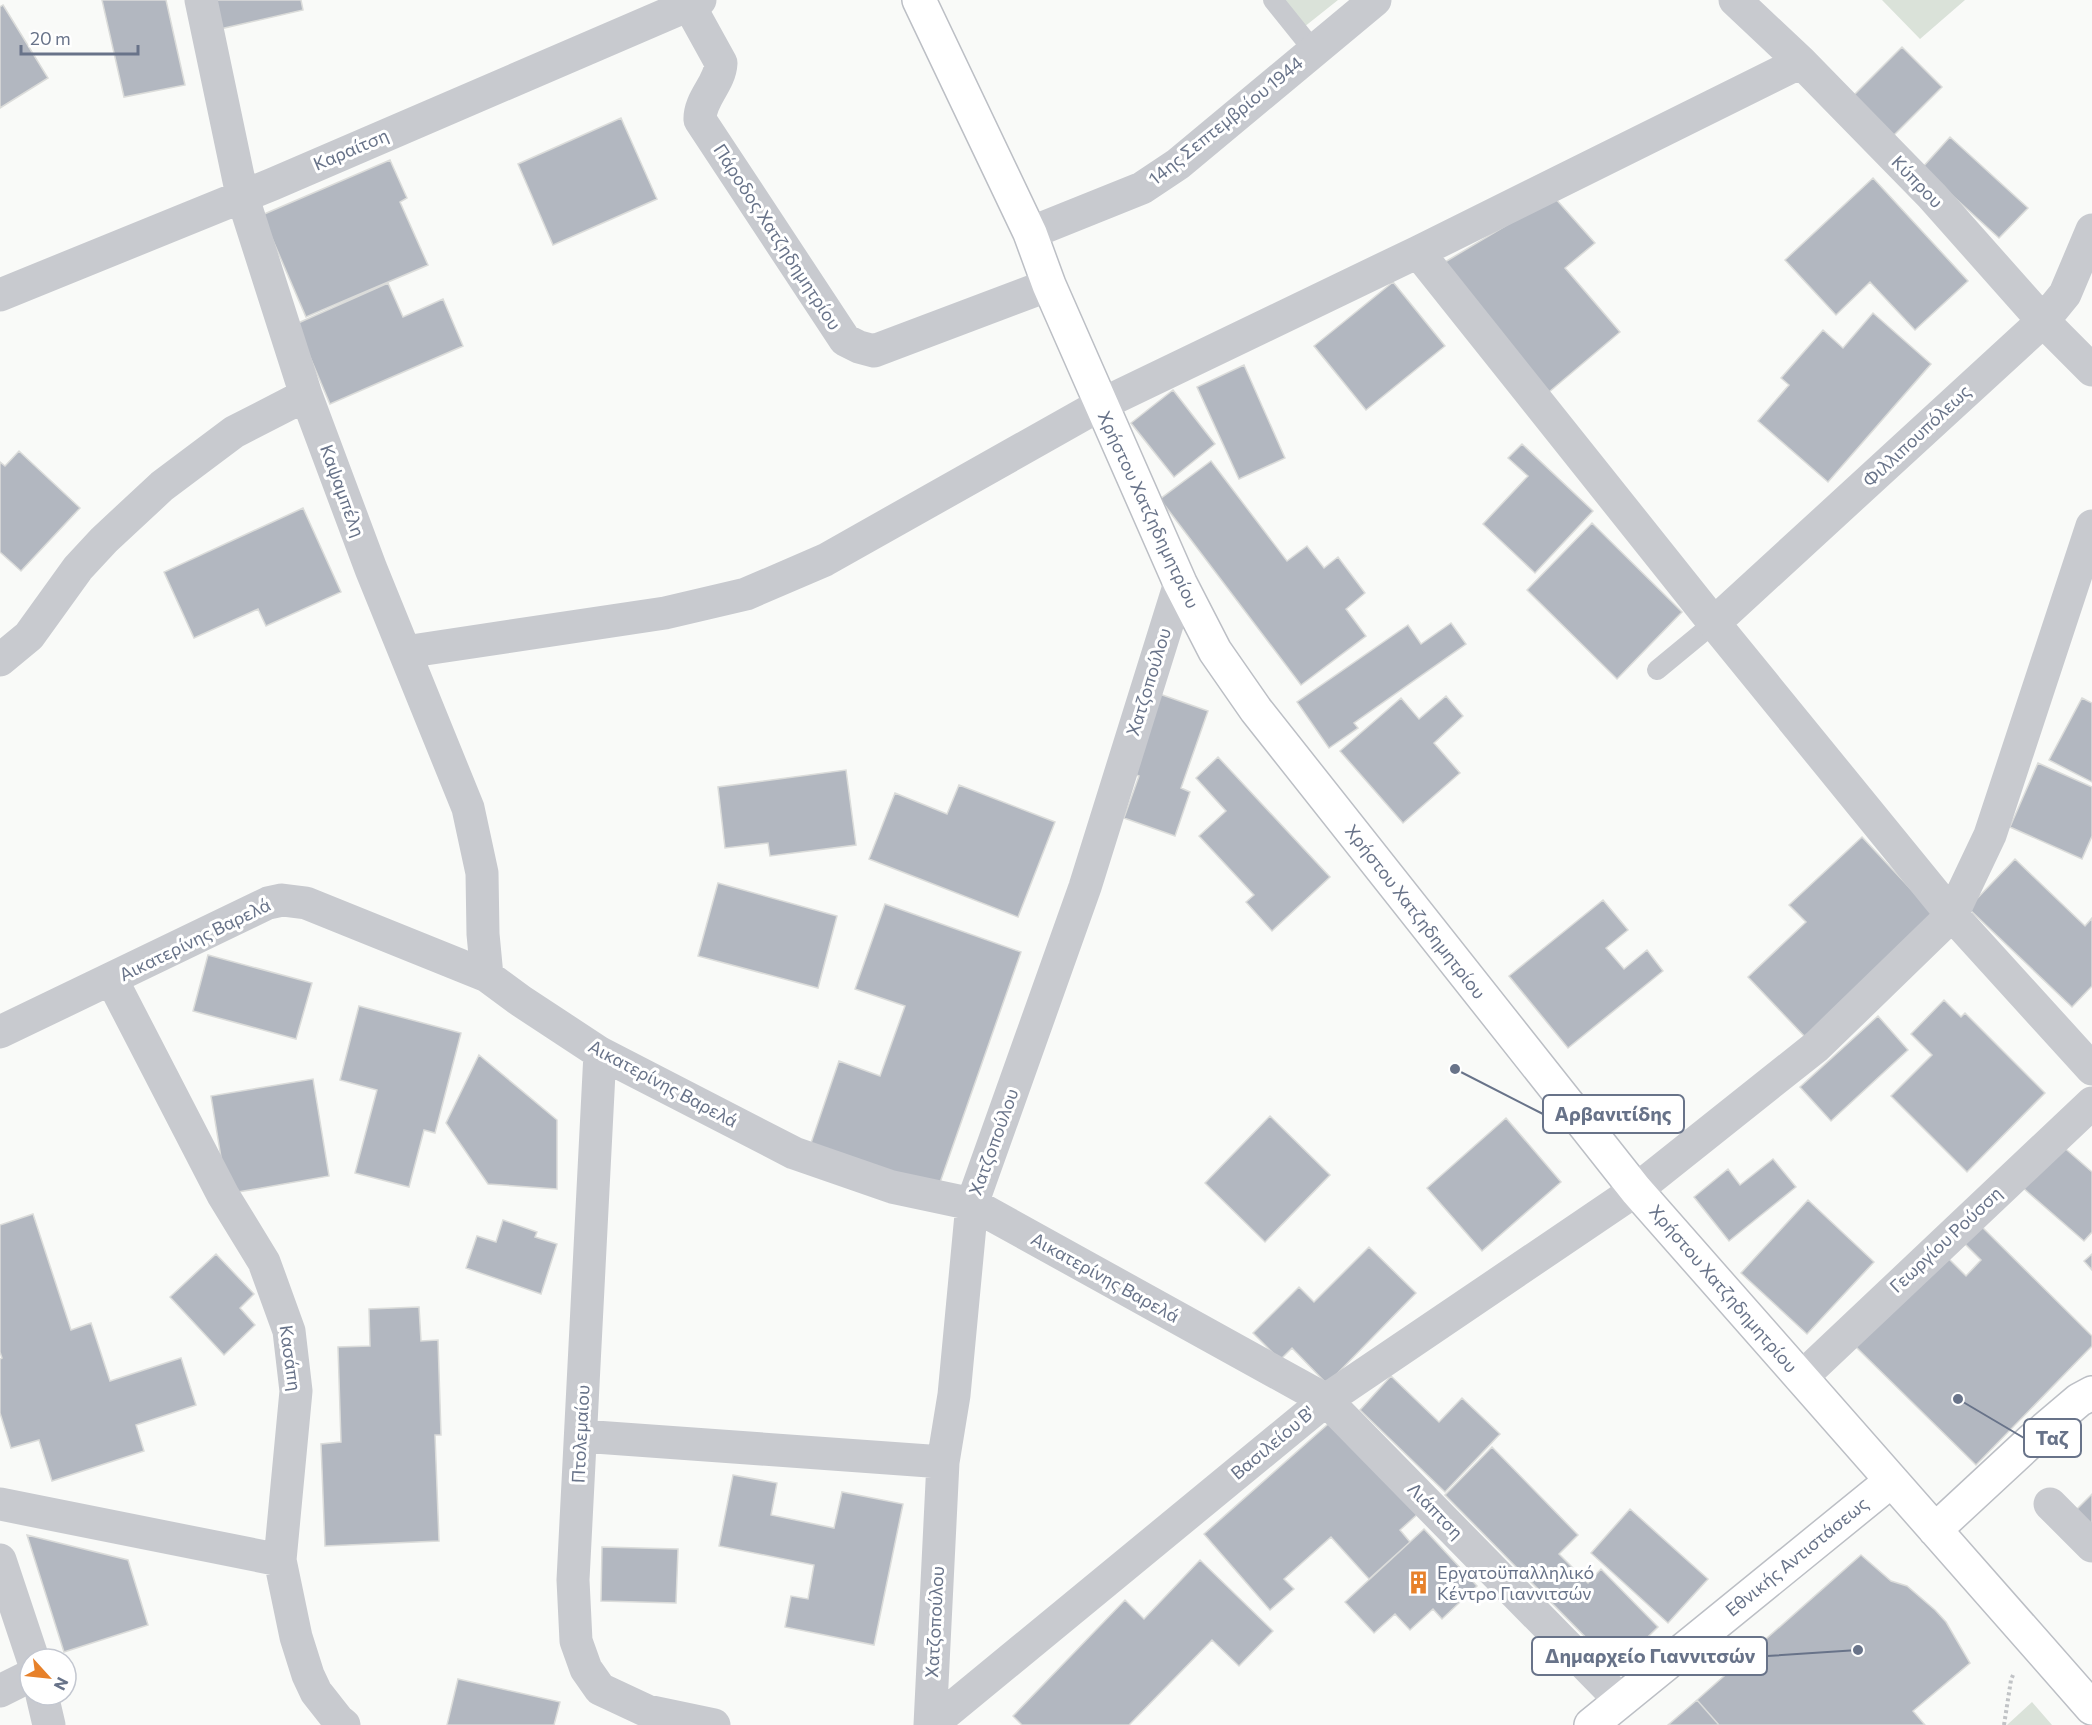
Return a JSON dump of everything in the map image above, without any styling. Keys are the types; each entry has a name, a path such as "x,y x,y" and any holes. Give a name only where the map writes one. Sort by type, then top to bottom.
{"main road":[{"name":"Χρήστου Χατζηδημητρίου","path":"919,0 1030,232 1049,285 1100,405 1180,584 1215,651 1256,710 1636,1190 2092,1708"},
{"path":"1935,1530 2032,1440 2079,1400 2092,1393"},
{"name":"Εθνικής Αντιστάσεως","path":"1591,1725 1891,1481"}],"street":[{"name":"Καψαμπέλη","path":"201,0 242,195 306,395 371,569 468,808 482,873 483,934 487,976"},
{"name":"14ης Σεπτεμβρίου 1944","path":"1030,232 1142,188 1178,164 1375,0"},
{"name":"Κύπρου","path":"1735,0 1801,62 1932,196 2043,321 2092,370"},
{"name":"Καραίτση","path":"0,295 273,184 694,3"},
{"name":"Πάροδος Χατζηδημητρίου","path":"694,3 722,63 718,78 699,112 700,120 845,340 874,351 1049,285"},
{"path":"405,652 665,613 746,594 825,560 1100,405 1418,252 1801,62"},
{"name":"Φιλλιπουπόλεως","path":"1714,623 2043,321 2065,294 2092,230"},
{"path":"1418,252 1714,623 1952,915 2092,1070"},
{"path":"0,660 29,636 78,568 162,486 234,432 306,395"},
{"path":"1952,915 1990,835 2092,526"},
{"name":"Χατζοπούλου","path":"930,1725 943,1462 954,1395 972,1204 1085,887 1180,584"},
{"name":"Αικατερίνης Βαρελά","path":"0,1032 268,903 282,900 306,903 487,976 600,1053 794,1153 892,1186 972,1204 1326,1400"},
{"name":"Βασιλείου Β'","path":"930,1725 1326,1400 1636,1190 1817,1046 1952,915"},
{"name":"Κασάπη","path":"112,980 222,1195 264,1262 289,1331 296,1391 280,1560 296,1637 308,1675 315,1692 344,1725"},
{"name":"Πτολεμαίου","path":"600,1053 573,1580 576,1641 586,1669 600,1689 647,1711 714,1725"},
{"name":"Γεωργίου Ρούσση","path":"1801,1378 2092,1103"},
{"name":"Λιάπτση","path":"1326,1400 1620,1700"},
{"path":"581,1436 943,1462"},
{"path":"0,1504 280,1560"},
{"path":"2050,1504 2092,1546"},
{"path":"0,1560 29,1647"},
{"path":"45,1707 49,1725"}],"lane":[{"path":"1273,0 1314,51"},
{"path":"1657,670 1714,623"}],"path":[{"path":"2004,1725 2011,1680 2032,1640"}],"shaded area":[{"path":"1274,0 1338,0 1299,31"},
{"path":"1882,0 1965,0 1920,39"},
{"path":"2032,1702 2052,1725 2007,1725"}],"building":[{"path":"102,0 166,0 185,85 124,97"},
{"path":"213,0 301,0 303,10 220,29"},
{"path":"3,5 48,78 0,108 0,7"},
{"path":"1902,47 1942,87 1891,138 1850,99"},
{"path":"621,118 657,199 553,245 518,164"},
{"path":"1950,137 2028,208 1999,238 1922,168"},
{"path":"390,160 407,198 400,202 428,265 306,317 262,215"},
{"path":"1873,178 1968,281 1915,330 1870,282 1836,315 1785,260"},
{"path":"1554,197 1595,243 1565,268 1620,332 1549,392 1440,265"},
{"path":"1393,282 1445,346 1366,410 1314,346"},
{"path":"388,283 403,317 443,299 463,346 330,404 296,324"},
{"path":"1873,313 1931,364 1828,482 1758,421 1789,385 1781,378 1823,330 1843,348"},
{"path":"1244,365 1285,458 1239,479 1197,387"},
{"path":"1173,390 1215,444 1174,477 1131,423"},
{"path":"1522,444 1593,511 1535,573 1483,524 1528,476 1508,458"},
{"path":"19,451 80,508 21,571 0,552 0,462 5,466"},
{"path":"1211,461 1287,561 1307,546 1324,568 1338,557 1365,593 1346,609 1366,636 1301,685 1160,499"},
{"path":"303,508 341,592 266,626 258,609 194,638 164,572"},
{"path":"1592,523 1682,612 1617,679 1527,590"},
{"path":"1451,623 1466,644 1354,723 1358,728 1329,748 1297,702 1408,625 1421,644"},
{"path":"1151,691 1208,711 1181,788 1190,792 1175,836 1124,818 1139,776 1122,770"},
{"path":"1446,696 1463,716 1434,743 1460,773 1403,823 1340,751 1401,698 1419,719"},
{"path":"2082,698 2092,703 2092,782 2049,760"},
{"path":"1218,757 1330,877 1272,931 1246,902 1254,895 1199,836 1226,811 1196,778"},
{"path":"2038,763 2092,787 2092,836 2082,859 2010,827"},
{"path":"846,770 856,845 770,856 768,843 725,848 718,787"},
{"path":"959,785 1055,822 1018,917 869,859 895,793 947,814"},
{"path":"1862,837 1937,917 1808,1040 1748,977 1806,922 1789,905"},
{"path":"2015,859 2085,926 2092,918 2092,986 2072,1007 1968,908"},
{"path":"718,883 837,916 818,988 698,956"},
{"path":"1603,900 1628,930 1606,948 1624,969 1647,950 1663,971 1568,1048 1509,976"},
{"path":"885,904 1021,952 937,1191 810,1146 839,1061 880,1076 905,1006 855,989"},
{"path":"208,955 312,983 296,1039 193,1011"},
{"path":"1944,1000 1961,1017 1965,1013 2045,1093 1967,1172 1891,1096 1932,1055 1911,1034"},
{"path":"359,1006 461,1033 435,1133 424,1130 409,1187 355,1173 377,1090 340,1080"},
{"path":"1878,1016 1908,1050 1831,1121 1800,1087"},
{"path":"479,1055 557,1120 557,1189 488,1184 446,1123"},
{"path":"313,1079 329,1176 227,1194 211,1096"},
{"path":"1270,1116 1330,1175 1265,1242 1205,1183"},
{"path":"1506,1118 1561,1182 1482,1251 1427,1188"},
{"path":"2060,1144 2092,1172 2092,1232 2084,1241 2022,1187"},
{"path":"1773,1159 1796,1187 1729,1241 1694,1197 1728,1169 1740,1185"},
{"path":"1808,1200 1874,1262 1807,1334 1741,1273"},
{"path":"33,1214 71,1330 91,1323 110,1381 181,1358 196,1405 136,1425 144,1451 52,1481 39,1440 11,1448 0,1413 0,1359 2,1358 0,1352 0,1225"},
{"path":"503,1220 537,1232 535,1237 557,1244 541,1294 466,1268 477,1236 496,1242"},
{"path":"1978,1223 2092,1336 2092,1346 1976,1465 1855,1346 1945,1255 1966,1276 1981,1260 1961,1240"},
{"path":"1369,1247 1416,1293 1327,1384 1292,1348 1280,1360 1253,1333 1299,1287 1314,1302"},
{"path":"216,1254 254,1294 240,1308 255,1325 224,1355 170,1297"},
{"path":"2092,1254 2092,1270 2084,1261"},
{"path":"419,1307 421,1341 438,1340 441,1435 435,1435 439,1541 325,1546 321,1444 341,1442 338,1347 370,1346 369,1309"},
{"path":"1391,1376 1439,1422 1462,1398 1500,1434 1445,1492 1360,1410"},
{"path":"1336,1417 1420,1512 1400,1530 1410,1542 1369,1579 1331,1537 1284,1579 1294,1589 1270,1610 1204,1534"},
{"path":"1492,1447 1578,1535 1559,1554 1588,1583 1601,1569 1658,1627 1616,1668 1445,1495"},
{"path":"733,1475 777,1483 771,1515 834,1528 842,1492 903,1504 874,1645 785,1627 791,1596 808,1599 814,1565 719,1546"},
{"path":"2092,1494 2092,1536 2071,1515"},
{"path":"1630,1509 1708,1579 1668,1623 1591,1553"},
{"name":"Εργατοϋπαλληλικό Κέντρο Γιαννιτσών","path":"1424,1529 1477,1586 1442,1619 1433,1609 1410,1630 1395,1614 1374,1633 1345,1602"},
{"path":"27,1535 128,1560 148,1625 78,1648 62,1647"},
{"path":"602,1547 678,1549 676,1603 601,1601"},
{"path":"1861,1555 1891,1581 1907,1586 1935,1610 1946,1622 1970,1663 1913,1711 1925,1725 1719,1725 1697,1700"},
{"path":"1200,1560 1273,1631 1239,1666 1212,1640 1129,1725 1022,1725 1013,1716 1125,1600 1144,1619"},
{"path":"458,1679 560,1702 554,1725 447,1725"},
{"path":"1697,1700 1719,1725 1668,1725"}],"place":[{"name":"Αρβανιτίδης","path":"1455,1069"},
{"name":"Ταζ","path":"1958,1399"},
{"name":"Εργατοϋπαλληλικό Κέντρο Γιαννιτσών","path":"1419,1583"},
{"name":"Δημαρχείο Γιαννιτσών","path":"1858,1650"}]}
